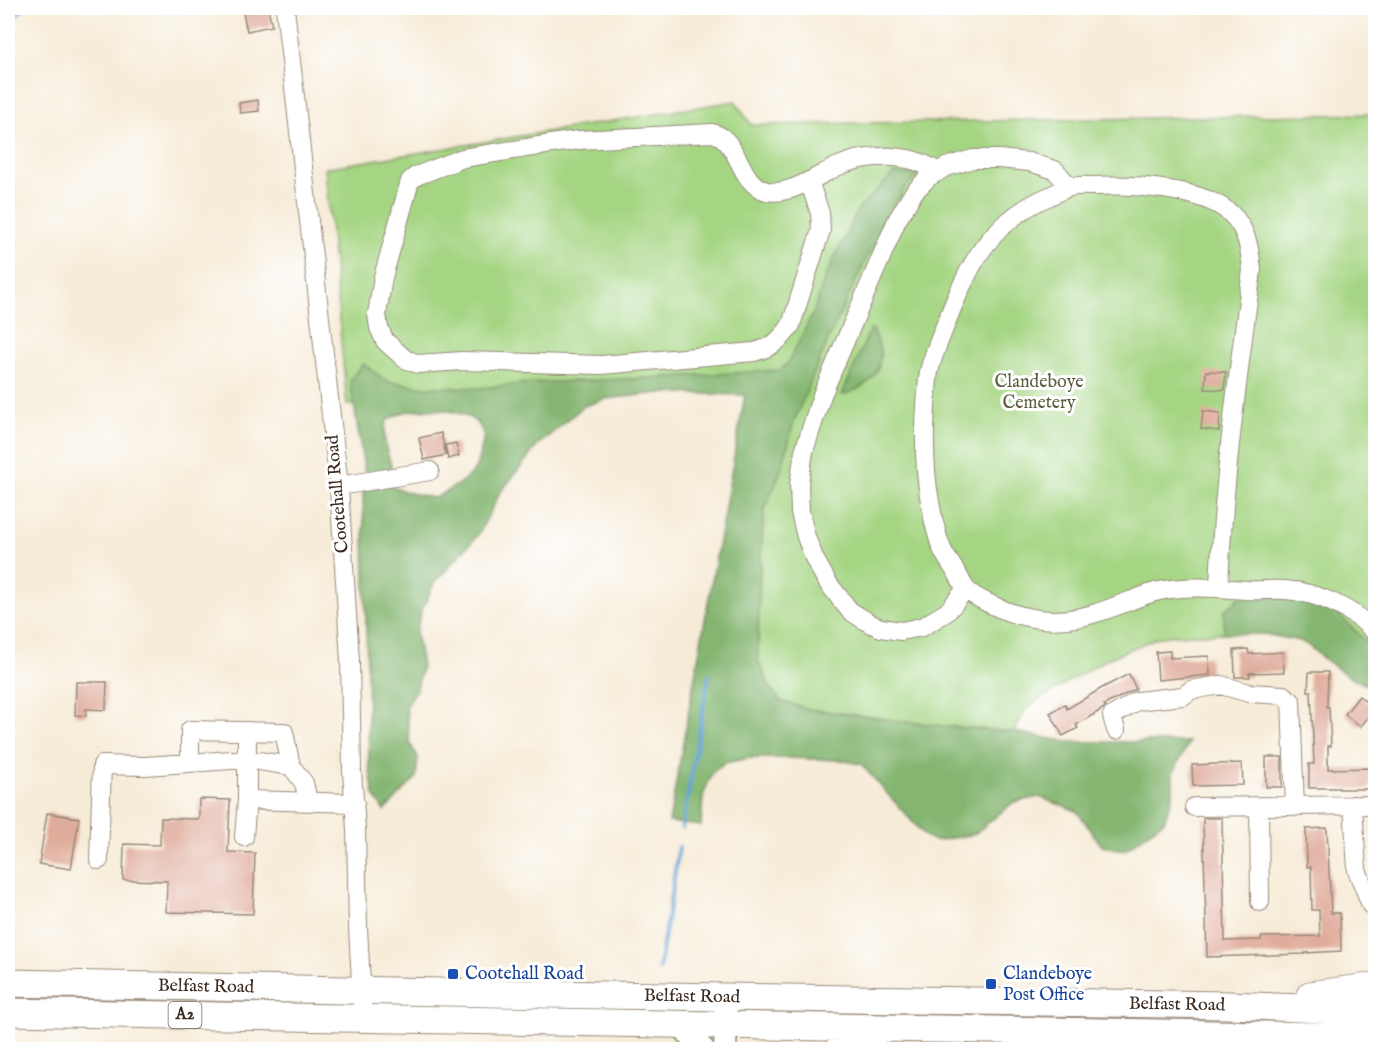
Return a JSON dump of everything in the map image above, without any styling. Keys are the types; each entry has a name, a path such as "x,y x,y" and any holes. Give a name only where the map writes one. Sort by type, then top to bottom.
{"highway":[{"name":"Belfast Road","path":"8,983 1228,1005 1376,1011"},
{"path":"1228,1005 1376,986"},
{"name":"Belfast Road","path":"8,1012 679,1024 725,1037 884,1028 1161,1042 1376,1037"},
{"path":"838,1050 884,1028"}],"main road":[{"path":"725,997 725,1037"},
{"path":"679,1024 704,1050"}],"street":[{"name":"Cootehall Road","path":"285,8 339,486 350,661 352,771 363,1019"},
{"path":"808,181 820,213 820,230 791,325 784,337 764,350 601,365 462,361 418,364 405,359 393,350 385,341 379,328 377,314 383,277 410,181 416,176 463,158 558,143 712,132 724,139 752,182 758,188 770,191 785,190 856,159 878,156 915,161 938,171"},
{"path":"966,589 948,612 922,627 901,631 881,628 850,611 828,583 815,560 806,537 800,512 799,484 804,451 822,395 897,220 914,192 929,177 946,167 973,159 999,159 1029,162 1055,170 1070,187"},
{"path":"1219,588 1223,510 1252,270 1245,235 1232,215 1219,205 1203,198 1121,185 1070,187 1030,205 1010,218 984,246 956,299 929,371 924,437 928,492 933,522 943,550 966,589 1009,612 1031,618 1052,620 1094,614 1156,592 1219,588 1283,590 1301,592 1341,606 1376,633"},
{"path":"339,486 430,471"},
{"path":"1116,730 1112,717 1137,701 1183,696 1191,690 1221,685 1249,693 1283,694 1291,701 1295,807"},
{"path":"190,763 190,730 284,732 291,766 304,783 308,801"},
{"path":"244,837 247,800 247,731"},
{"path":"99,860 102,765 145,766 246,759 291,766"},
{"path":"247,800 355,803"},
{"path":"1353,805 1357,870 1371,905 1376,908"},
{"path":"1194,807 1376,805"},
{"path":"1258,807 1260,902"},
{"path":"1161,1042 1162,1005"}],"green space":[{"name":"Clandeboye Cemetery","path":"735,101 751,125 1375,114 1375,692 1367,685 1350,677 1301,641 1265,634 1224,633 1156,638 1103,661 1041,698 1025,711 1014,732 933,725 808,709 736,691 768,382 347,405 325,168"},
{"path":"894,173 918,175 905,188 871,249 829,338 794,421 782,468 764,512 759,588 758,660 769,686 780,701 808,709 933,725 1014,732 1069,742 1189,742 1173,773 1173,795 1164,821 1125,850 1102,846 1077,811 1039,797 1014,802 974,834 935,841 925,836 861,764 839,760 750,758 724,763 712,773 703,796 701,826 669,822 745,395 659,393 605,399 584,406 538,445 500,493 478,535 434,583 421,612 416,633 422,666 417,688 406,707 410,744 418,757 416,778 384,811 374,795 369,765 363,490 385,484 410,493 435,498 473,472 482,446 483,433 478,424 456,412 428,409 404,412 387,420 385,426 385,444 392,468 365,474 350,380 363,364 387,381 424,387 480,388 530,383 780,370 788,363 814,311 825,277 858,210"},
{"path":"870,330 873,330 880,353 877,371 864,385 842,395"},
{"path":"1286,596 1338,614 1375,650 1375,692 1367,685 1350,677 1301,641 1265,634 1224,633 1224,610 1239,598"}],"building":[{"path":"242,8 268,8 272,26 247,31"},
{"path":"258,100 259,111 240,113 239,103"},
{"path":"1206,371 1226,372 1224,390 1205,389"},
{"path":"1203,411 1220,413 1219,431 1201,429"},
{"path":"441,433 446,455 424,460 419,438"},
{"path":"456,443 459,456 448,459 445,445"},
{"path":"1248,649 1249,654 1283,652 1284,672 1249,673 1250,677 1235,677 1234,650"},
{"path":"1170,651 1170,658 1209,656 1210,675 1158,680 1156,652"},
{"path":"1309,672 1328,672 1327,707 1329,707 1331,746 1328,746 1328,769 1370,768 1370,789 1309,788 1309,764 1314,764 1311,691 1308,691"},
{"path":"1129,674 1136,689 1104,705 1106,707 1076,725 1078,728 1063,736 1050,713 1065,704 1067,709"},
{"path":"76,682 107,682 106,710 86,709 86,716 75,715"},
{"path":"1359,696 1375,709 1360,727 1345,714"},
{"path":"1266,757 1282,757 1282,787 1266,787"},
{"path":"1242,763 1243,785 1193,786 1192,765"},
{"path":"199,799 230,800 228,852 255,853 253,914 166,912 167,881 123,880 124,844 160,845 161,818 199,819"},
{"path":"47,813 79,818 71,869 39,864"},
{"path":"1203,818 1222,818 1225,941 1261,940 1261,937 1320,936 1319,910 1312,910 1311,867 1307,867 1306,829 1327,828 1331,913 1340,913 1341,951 1207,957"}],"waterway":[{"path":"8,20 25,8"},
{"path":"682,828 709,675"},
{"path":"659,969 679,847"}],"place":[{"name":"Cootehall Road","path":"453,974"},
{"name":"Clandeboye Post Office","path":"991,984"}]}
